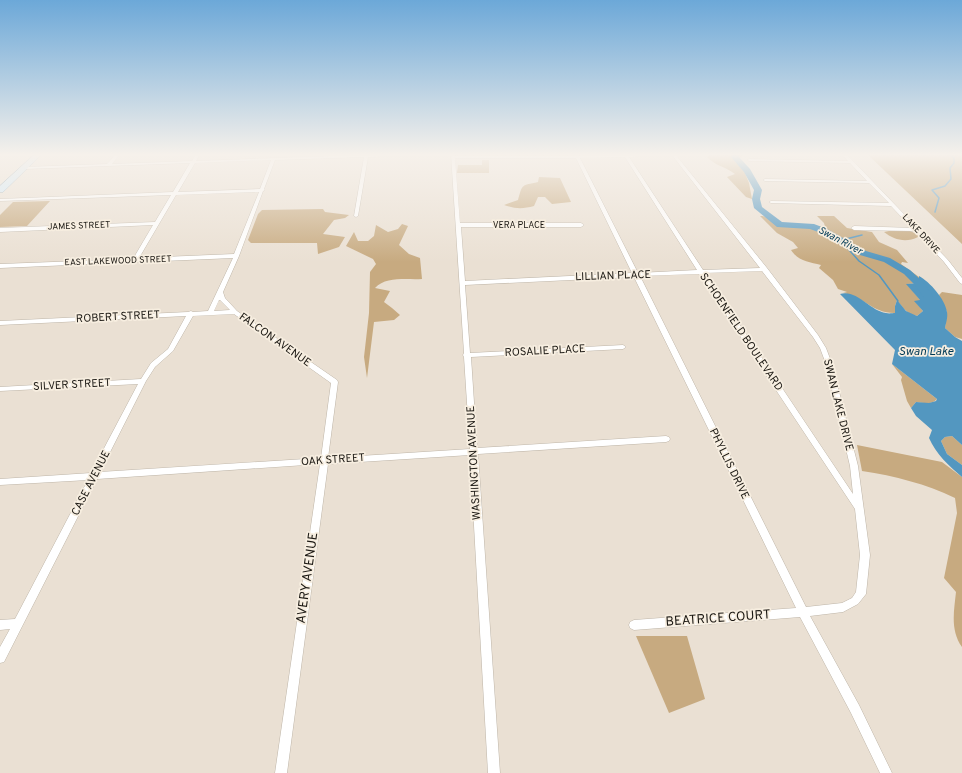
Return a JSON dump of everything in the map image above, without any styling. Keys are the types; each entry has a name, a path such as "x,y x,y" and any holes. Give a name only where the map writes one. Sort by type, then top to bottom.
{"street":[{"path":"135,260 178,190"},
{"path":"0,200 261,190"},
{"path":"210,313 236,256 263,190"},
{"path":"356,216 360,190"},
{"name":"WASHINGTON AVENUE","path":"456,190 494,773"},
{"name":"PHYLLIS DRIVE","path":"593,190 803,612 855,709 886,773"},
{"name":"SCHOENFIELD BOULEVARD","path":"648,190 701,272 859,508"},
{"name":"SWAN LAKE DRIVE","path":"701,190 816,336 829,364 854,466 864,555 862,594 855,602 843,607 803,612"},
{"name":"LAKE DRIVE","path":"878,190 946,261 962,282"},
{"path":"771,202 892,205"},
{"name":"JAMES STREET","path":"0,230 158,223"},
{"name":"VERA PLACE","path":"458,225 581,225"},
{"path":"854,228 916,230"},
{"name":"EAST LAKEWOOD STREET","path":"0,266 236,256"},
{"name":"LILLIAN PLACE","path":"462,283 764,269"},
{"name":"FALCON AVENUE","path":"220,292 222,299 235,312 335,382"},
{"name":"ROBERT STREET","path":"0,323 235,312"},
{"name":"CASE AVENUE","path":"0,658 144,381 153,365 171,350 191,313"},
{"name":"ROSALIE PLACE","path":"466,355 623,347"},
{"name":"SILVER STREET","path":"0,389 144,381"},
{"name":"AVERY AVENUE","path":"281,773 335,382"},
{"name":"OAK STREET","path":"0,482 473,450 666,439"},
{"name":"BEATRICE COURT","path":"634,625 803,612"},
{"path":"0,625 18,624"}],"shaded area":[{"path":"566,190 571,202 552,204 545,197 538,197 534,206 530,207 515,208 504,205 518,200 521,191"},
{"path":"739,190 750,190 752,199 746,197"},
{"path":"905,190 962,190 962,244"},
{"path":"50,201 27,226 0,227 0,215 13,202"},
{"path":"323,209 325,212 349,215 345,218 334,220 323,234 345,237 339,247 318,254 317,243 251,243 248,240 258,214 262,210"},
{"path":"760,216 766,217 780,224 825,227 824,223 817,216 834,216 847,228 872,232 879,242 897,250 908,263 902,262 901,264 919,277 919,283 907,284 921,301 915,301 923,311 917,316 910,314 897,300 895,306 896,313 888,313 843,293 847,292 838,289 833,280 819,268 821,265 797,257 791,250 798,248 793,242 777,233"},
{"path":"402,224 408,226 399,245 409,254 420,258 422,279 391,280 380,284 375,288 390,291 384,302 400,315 394,320 374,322 367,378 364,357 369,313 370,272 376,264 373,259 346,246 354,232 358,241 368,241 374,236 376,225 388,232 398,229"},
{"path":"910,231 919,235 914,239 900,240 884,232"},
{"path":"942,292 962,295 962,339 955,337 945,328 947,312 939,295"},
{"path":"892,364 937,399 930,403 916,402 911,408 907,401 901,380 902,377"},
{"path":"952,436 962,445 962,465 947,454 941,441 945,437"},
{"path":"857,445 942,462 962,477 962,647 958,641 954,627 956,592 944,578 957,513 955,498 910,481 862,471"},
{"path":"636,636 687,636 705,699 669,713"}],"water":[{"name":"Swan Lake","path":"919,276 940,296 946,307 947,320 945,328 962,341 962,445 952,436 945,437 941,441 947,454 962,465 962,477 939,454 929,438 932,430 916,416 911,408 916,402 929,403 936,401 937,399 892,364 895,350 840,294 846,293 858,297 874,308 888,313 895,313 897,300 906,311 917,316 923,311 914,301 920,300 906,284 919,283"}],"waterway":[{"name":"Swan River","path":"758,190 756,199 758,208 780,225 811,226 824,231 863,253 887,260 907,272 919,283 928,296"},
{"path":"932,190 939,198 935,212"},
{"path":"862,235 842,240 842,242 859,261 879,275 898,301"}]}
